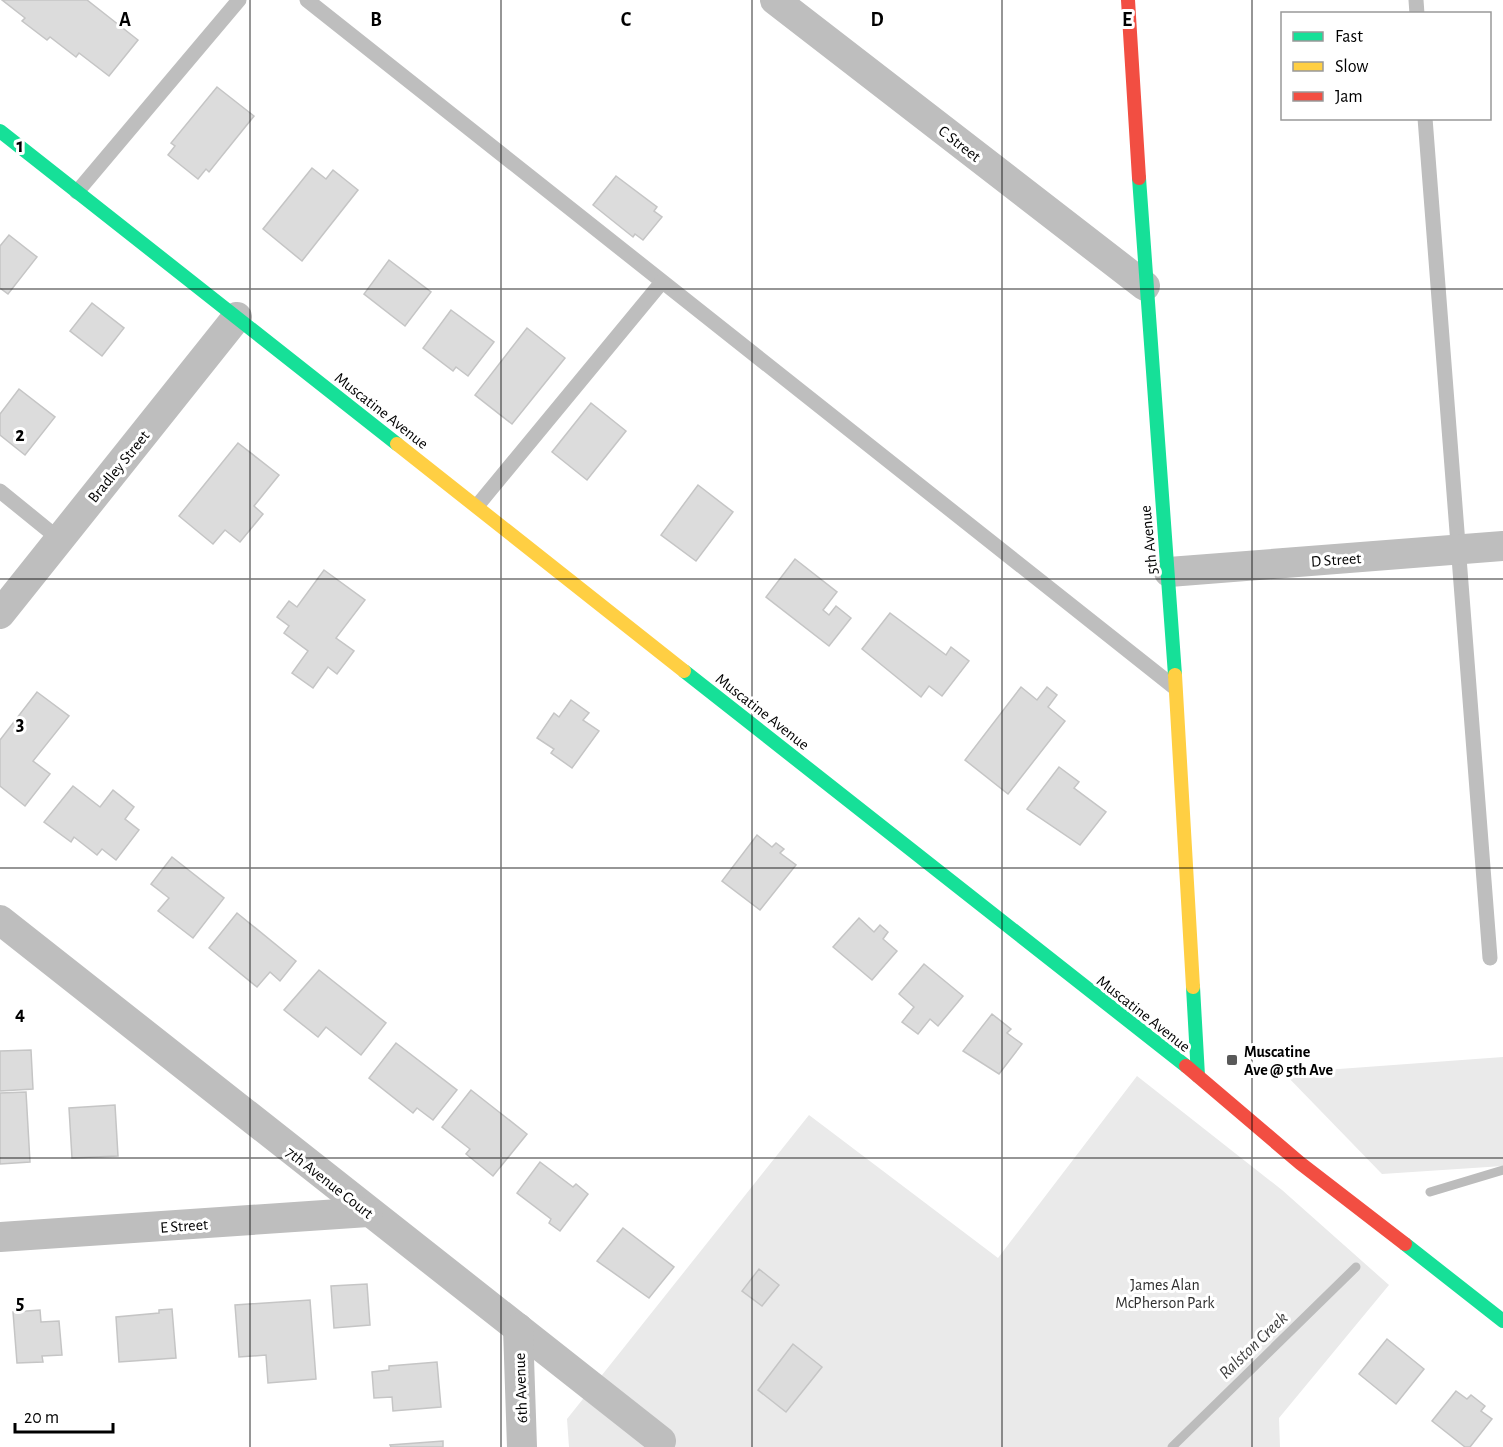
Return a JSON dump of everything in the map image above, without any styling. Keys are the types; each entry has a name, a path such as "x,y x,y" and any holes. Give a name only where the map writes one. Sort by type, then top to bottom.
{"main road":[{"name":"5th Avenue","path":"1128,0 1144,286 1168,572 1198,1076"},
{"name":"Muscatine Avenue","path":"0,131 1198,1076 1300,1163 1503,1321"}],"street":[{"name":"C Street","path":"775,0 1144,286"},
{"name":"Bradley Street","path":"0,614 237,317"},
{"name":"D Street","path":"1168,572 1503,546"},
{"name":"7th Avenue Court","path":"0,920 661,1441"},
{"name":"E Street","path":"0,1237 368,1212"},
{"name":"6th Avenue","path":"518,1328 522,1447"}],"lane":[{"path":"77,192 239,0"},
{"path":"307,0 1174,687"},
{"path":"1425,120 1490,958"},
{"path":"477,506 662,282"},
{"path":"0,491 59,539"}],"green space":[{"path":"1503,1057 1503,1166 1382,1174 1284,1073"},
{"name":"James Alan McPherson Park","path":"1137,1076 1282,1190 1389,1285 1279,1418 1280,1447 569,1447 567,1419 809,1115 998,1258"}],"building":[{"path":"2,0 87,0 138,40 109,76 79,53 76,57 50,37 47,40 22,21 25,18"},
{"path":"217,87 254,116 209,172 206,169 198,179 168,155 175,146 171,143"},
{"path":"312,168 326,179 333,170 358,190 302,261 263,229"},
{"path":"616,176 657,207 654,211 662,217 643,240 635,234 633,237 593,205"},
{"path":"9,235 37,257 8,294 0,288 0,246"},
{"path":"389,260 431,292 405,326 364,294"},
{"path":"92,303 124,328 102,356 70,331"},
{"path":"451,310 494,342 468,376 456,367 453,371 423,348"},
{"path":"527,328 565,358 512,424 475,395"},
{"path":"19,389 55,417 25,455 0,435 0,414"},
{"path":"591,403 626,431 587,480 552,452"},
{"path":"238,443 279,475 254,506 263,514 240,542 225,530 213,544 179,516"},
{"path":"698,485 733,512 696,561 661,535"},
{"path":"795,559 837,592 823,610 829,615 836,606 851,618 829,646 766,597"},
{"path":"324,570 365,600 336,638 354,651 337,674 328,667 313,688 292,673 308,651 284,633 289,626 277,617 289,601 297,607"},
{"path":"890,613 946,655 951,647 969,661 942,696 929,686 921,697 862,649"},
{"path":"1021,687 1037,700 1047,687 1057,695 1048,707 1065,721 1008,794 965,760"},
{"path":"37,692 69,716 33,761 50,774 25,806 0,786 0,740"},
{"path":"571,700 589,713 583,720 599,731 572,768 551,753 554,749 537,738 554,713 559,717"},
{"path":"1059,767 1079,782 1074,788 1106,812 1080,845 1027,809"},
{"path":"73,786 100,807 113,790 134,807 125,819 139,830 116,860 102,849 97,855 74,837 71,842 44,822"},
{"path":"757,835 772,847 776,843 784,849 780,853 796,865 760,910 722,881"},
{"path":"172,857 224,898 193,938 158,911 169,898 151,884"},
{"path":"237,913 296,961 280,981 270,972 257,987 209,948"},
{"path":"859,918 874,932 880,925 888,932 883,939 897,951 872,980 833,947"},
{"path":"924,964 963,996 938,1026 930,1019 918,1034 902,1022 914,1007 899,994"},
{"path":"319,970 386,1023 361,1055 326,1027 318,1037 284,1010"},
{"path":"992,1014 1011,1029 1007,1033 1022,1044 999,1074 963,1051"},
{"path":"396,1043 457,1090 433,1120 417,1108 413,1113 369,1078"},
{"path":"31,1050 33,1089 0,1091 0,1051"},
{"path":"471,1090 527,1134 493,1176 466,1154 470,1149 442,1127"},
{"path":"26,1092 30,1162 0,1164 0,1093"},
{"path":"115,1105 118,1156 72,1158 69,1108"},
{"path":"540,1162 573,1187 576,1184 588,1194 560,1231 549,1223 551,1219 517,1193"},
{"path":"623,1228 674,1267 649,1298 597,1261"},
{"path":"759,1269 779,1285 762,1306 742,1291"},
{"path":"367,1284 370,1325 334,1328 331,1286"},
{"path":"310,1300 316,1379 268,1383 266,1355 239,1357 235,1305"},
{"path":"172,1309 176,1358 119,1362 116,1317 159,1313 159,1310"},
{"path":"40,1310 41,1322 59,1321 62,1355 42,1356 43,1362 17,1363 13,1312"},
{"path":"1387,1339 1424,1369 1396,1404 1359,1374"},
{"path":"793,1344 822,1367 786,1412 758,1390"},
{"path":"437,1362 441,1407 393,1411 392,1397 374,1398 372,1372 389,1370 389,1366"},
{"path":"1456,1391 1467,1399 1471,1395 1485,1406 1481,1411 1492,1419 1470,1447 1465,1447 1432,1421"},
{"path":"443,1441 443,1447 391,1447 390,1445"}],"waterway":[{"name":"Ralston Creek","path":"1430,1192 1503,1170"},
{"name":"Ralston Creek","path":"1172,1447 1356,1267"}],"traffic: fast":[{"path":"0,131 397,444"},
{"path":"1139,178 1175,675"},
{"path":"684,671 1186,1066"},
{"path":"1193,987 1198,1076"},
{"path":"1405,1244 1503,1321"}],"traffic: slow":[{"path":"397,444 684,671"},
{"path":"1175,675 1193,987"}],"traffic: jam":[{"path":"1128,0 1139,178"},
{"path":"1186,1066 1300,1163 1405,1244"}],"place":[{"name":"Muscatine Ave @ 5th Ave","path":"1232,1060"}]}
